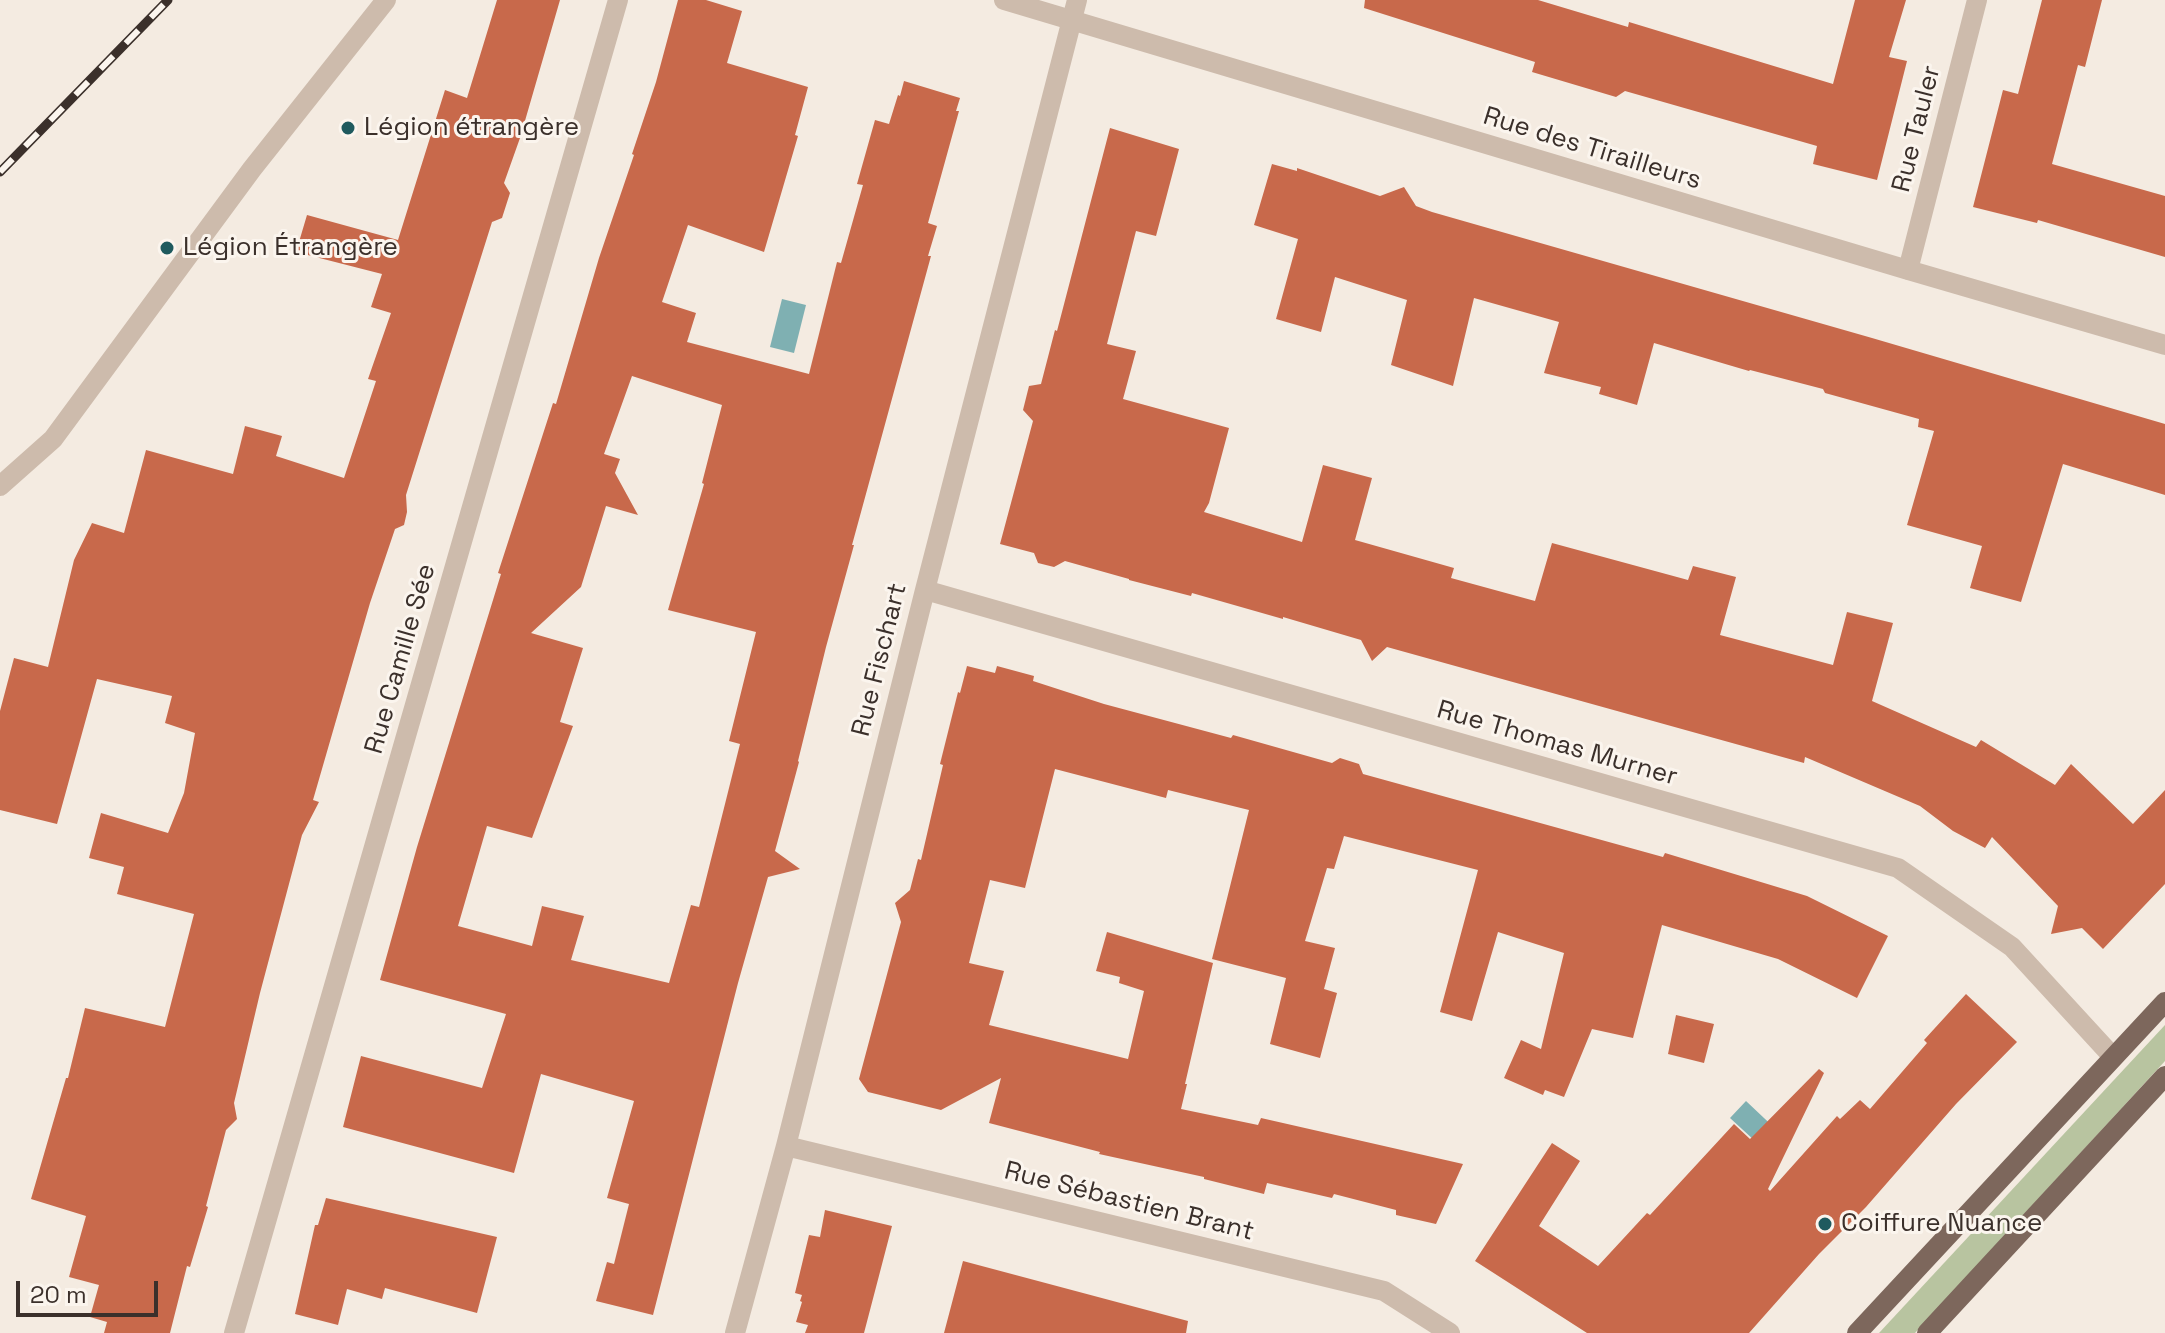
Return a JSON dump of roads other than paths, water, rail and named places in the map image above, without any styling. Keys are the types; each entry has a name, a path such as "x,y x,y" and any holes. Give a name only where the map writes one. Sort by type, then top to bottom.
{"main road":[{"path":"1857,1333 2165,1002"},
{"path":"1927,1333 2165,1076"}],"street":[{"path":"0,486 53,439 252,169 386,0"},
{"name":"Rue Camille Sée","path":"234,1333 618,0"},
{"name":"Rue des Tirailleurs","path":"1004,0 2165,345"},
{"name":"Rue Fischart","path":"735,1333 786,1146 1077,0"},
{"name":"Rue Tauler","path":"1908,270 1977,0"},
{"name":"Rue Thomas Murner","path":"925,590 1898,868 2012,947 2113,1057"},
{"name":"Rue Sébastien Brant","path":"786,1146 1384,1291 1450,1333"}],"water":[{"path":"782,299 806,305 794,353 770,347"},
{"path":"1746,1101 1782,1135 1767,1152 1730,1118"}],"railway":[{"path":"0,172 168,0"}],"place":[{"name":"Légion étrangère","path":"348,128"},
{"name":"Légion Étrangère","path":"167,248"},
{"name":"Coiffure Nuance","path":"1825,1224"}]}
